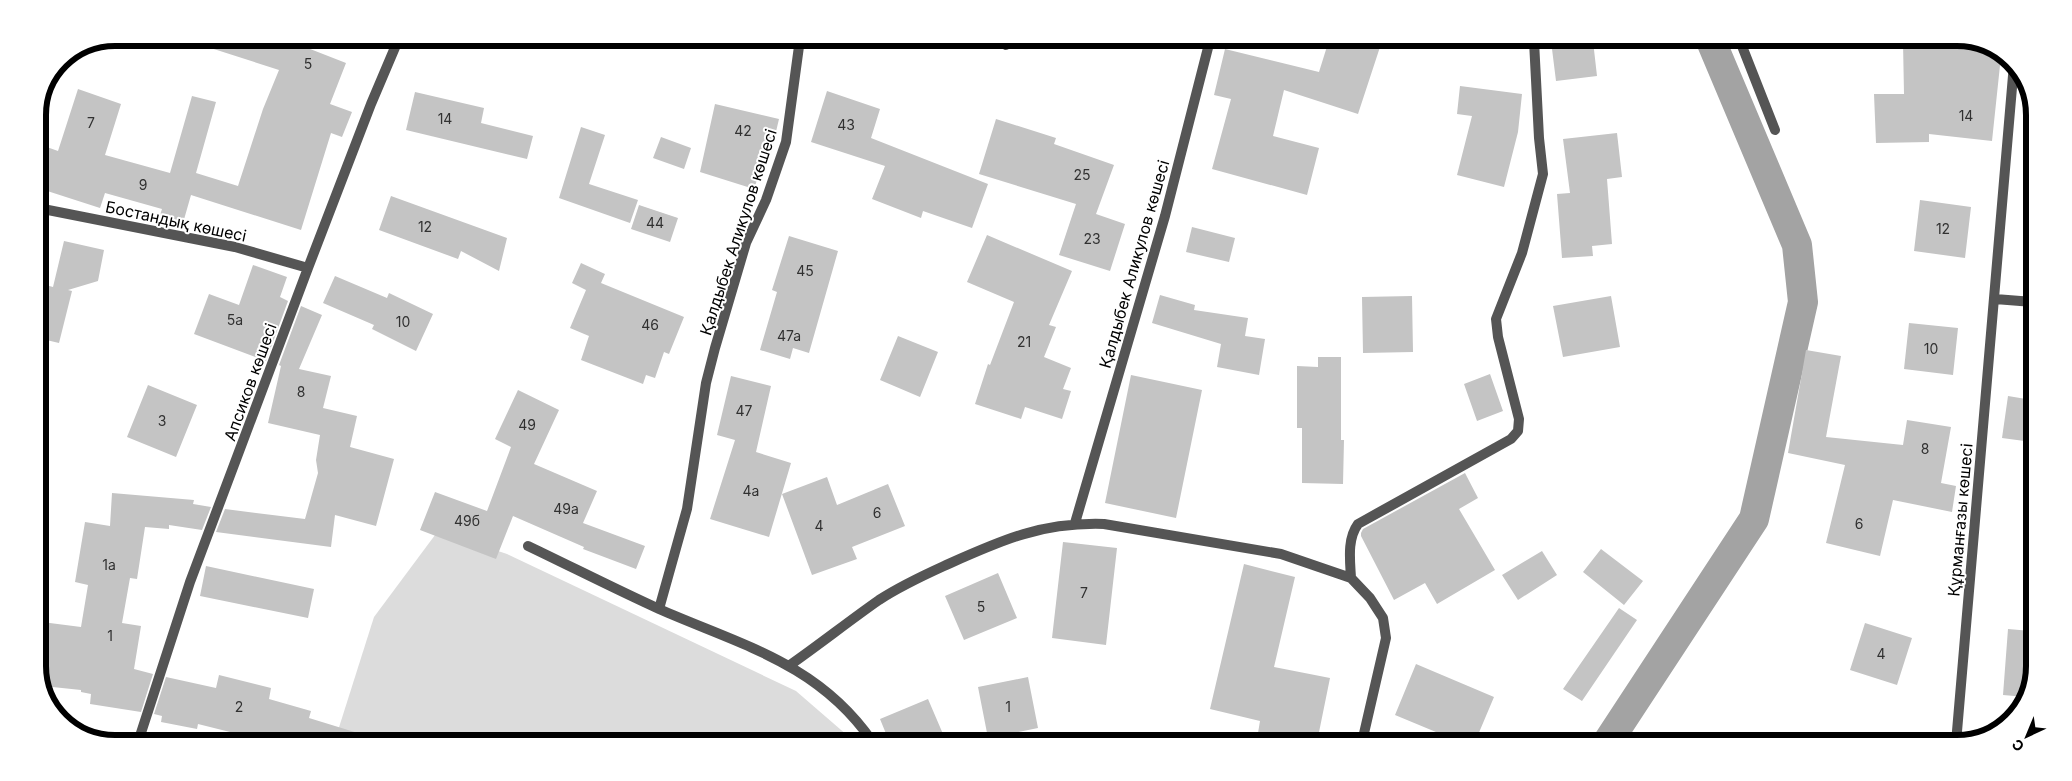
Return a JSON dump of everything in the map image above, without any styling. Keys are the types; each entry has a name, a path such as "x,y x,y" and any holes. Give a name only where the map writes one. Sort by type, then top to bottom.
{"street":[{"name":"Апсиков көшесі","path":"140,735 190,582 308,268 371,104 396,46"},
{"name":"Қалдыбек Аликулов көшесі","path":"659,609 688,509 706,383 717,339 746,243 766,200 786,142 799,46"},
{"name":"Қалдыбек Аликулов көшесі","path":"1075,523 1165,216 1208,46"},
{"path":"1351,578 1350,550 1352,532 1358,524 1511,439 1518,431 1519,419 1498,337 1496,318 1522,253 1543,174 1539,138 1534,46"},
{"path":"1742,46 1775,130"},
{"name":"Құрманғазы көшесі","path":"1957,735 2013,75"},
{"name":"Бостандық көшесі","path":"46,210 235,247 308,268"},
{"path":"1995,299 2026,301"},
{"path":"790,666 880,599 929,573 987,546 1028,531 1075,523 1104,524 1281,554 1351,578 1370,598 1383,618 1386,638 1364,735"},
{"path":"528,546 659,609 757,649 790,666 846,707 867,735"}],"shaded area":[{"path":"438,531 507,554 796,691 847,735 337,735 374,617"}],"building":[{"path":"204,46 302,46 346,63 330,104 352,112 342,137 331,133 301,230 191,195 183,223 160,215 162,209 105,193 100,208 46,191 46,147 58,151 78,89 121,104 105,155 170,173 192,96 216,102 196,173 238,186 263,109 279,70"},
{"path":"1327,46 1380,47 1358,114 1284,90 1273,136 1319,148 1307,195 1212,169 1231,99 1214,95 1225,49 1319,72"},
{"path":"1552,46 1594,46 1597,76 1556,81"},
{"path":"1903,46 1957,46 1970,48 1987,53 2000,61 1992,141 1929,134 1929,142 1876,143 1874,94 1904,94"},
{"path":"1460,86 1522,94 1518,132 1504,187 1457,175 1472,116 1457,114"},
{"path":"827,91 880,109 871,138 988,184 972,228 923,211 921,218 872,199 885,166 811,142"},
{"path":"415,92 484,108 481,123 533,136 527,159 406,130"},
{"path":"715,104 779,119 770,157 765,156 754,189 700,172"},
{"path":"996,119 1056,138 1054,144 1114,165 1096,214 1125,224 1110,271 1059,255 1076,204 979,174"},
{"path":"581,127 605,135 589,184 638,200 630,223 559,198"},
{"path":"1617,133 1622,177 1607,179 1612,244 1592,246 1593,256 1562,258 1557,194 1570,193 1563,139"},
{"path":"661,137 691,148 684,169 653,158"},
{"path":"391,196 507,238 499,271 461,251 458,259 379,230"},
{"path":"1920,200 1971,207 1965,258 1914,251"},
{"path":"639,205 678,218 670,242 631,229"},
{"path":"1192,227 1235,238 1229,262 1186,252"},
{"path":"987,235 1072,271 1049,325 1056,327 1044,357 1071,368 1063,389 1071,391 1062,419 1025,407 1021,419 975,404 988,364 990,365 1014,302 967,282"},
{"path":"789,236 838,251 809,353 793,348 790,359 760,350 777,292 772,290"},
{"path":"64,241 104,250 98,281 68,290 72,291 59,343 46,340 46,285 53,287"},
{"path":"581,263 605,274 601,283 684,317 669,354 664,352 655,378 646,375 643,384 581,360 589,336 570,328 586,290 572,283"},
{"path":"253,265 287,277 280,297 288,301 266,361 194,334 209,294 239,305"},
{"path":"335,276 387,298 389,293 433,314 416,351 372,329 374,325 323,303"},
{"path":"1160,295 1195,305 1194,310 1248,318 1245,336 1265,339 1259,375 1217,367 1221,344 1152,323"},
{"path":"1412,296 1413,352 1363,353 1362,297"},
{"path":"1611,296 1620,347 1563,357 1553,306"},
{"path":"301,306 322,315 299,369 331,376 323,408 357,416 350,447 394,459 376,526 335,515 331,547 216,532 225,509 305,519 318,473 316,460 320,435 268,423 281,366 279,365"},
{"path":"1909,323 1958,328 1953,375 1904,369"},
{"path":"898,336 938,352 920,397 880,380"},
{"path":"1806,350 1841,356 1826,437 1903,445 1907,420 1951,427 1941,483 1956,486 1952,512 1893,500 1880,556 1826,543 1845,465 1788,453"},
{"path":"1318,357 1341,357 1341,440 1344,440 1343,484 1302,483 1302,428 1297,428 1297,366 1318,367"},
{"path":"1490,374 1503,411 1477,421 1464,384"},
{"path":"1131,375 1202,390 1176,518 1105,503"},
{"path":"731,376 771,386 756,452 791,463 769,537 710,519 735,440 717,435"},
{"path":"148,385 197,405 176,457 127,437"},
{"path":"518,390 559,410 534,464 597,491 583,523 645,546 636,569 583,549 584,547 513,516 496,559 420,530 435,492 487,511 511,447 495,439"},
{"path":"2008,396 2026,399 2026,441 2002,438"},
{"path":"1465,473 1478,498 1459,509 1495,570 1437,604 1425,583 1394,600 1361,536 1363,529"},
{"path":"827,477 837,505 888,484 905,526 852,547 857,559 812,575 782,494"},
{"path":"112,493 194,500 193,504 211,507 202,530 169,525 169,529 145,527 137,579 130,578 122,623 141,626 134,669 153,674 141,712 90,704 91,694 81,692 81,690 50,687 46,670 46,623 81,627 88,585 75,582 85,522 110,526"},
{"path":"1063,542 1117,548 1106,645 1052,638"},
{"path":"1601,549 1643,581 1624,605 1583,572"},
{"path":"1542,551 1557,575 1518,600 1502,575"},
{"path":"1244,564 1295,577 1274,667 1330,678 1318,735 1268,735 1258,733 1260,721 1210,709"},
{"path":"206,566 314,589 308,618 200,596"},
{"path":"998,573 1017,618 964,640 945,596"},
{"path":"1619,608 1637,620 1582,701 1563,689"},
{"path":"1865,623 1912,638 1897,685 1850,670"},
{"path":"2008,629 2026,631 2026,666 2022,688 2019,696 2003,695"},
{"path":"1416,664 1494,697 1478,735 1443,735 1395,715"},
{"path":"219,675 271,688 269,699 311,711 309,718 361,735 242,735 198,724 197,729 161,722 162,716 154,714 166,677 216,688"},
{"path":"1028,677 1038,728 1003,735 987,735 978,687"},
{"path":"928,699 943,735 887,735 880,719"}],"waterway":[{"path":"1612,735 1754,519 1803,302 1797,245 1713,46"}]}
